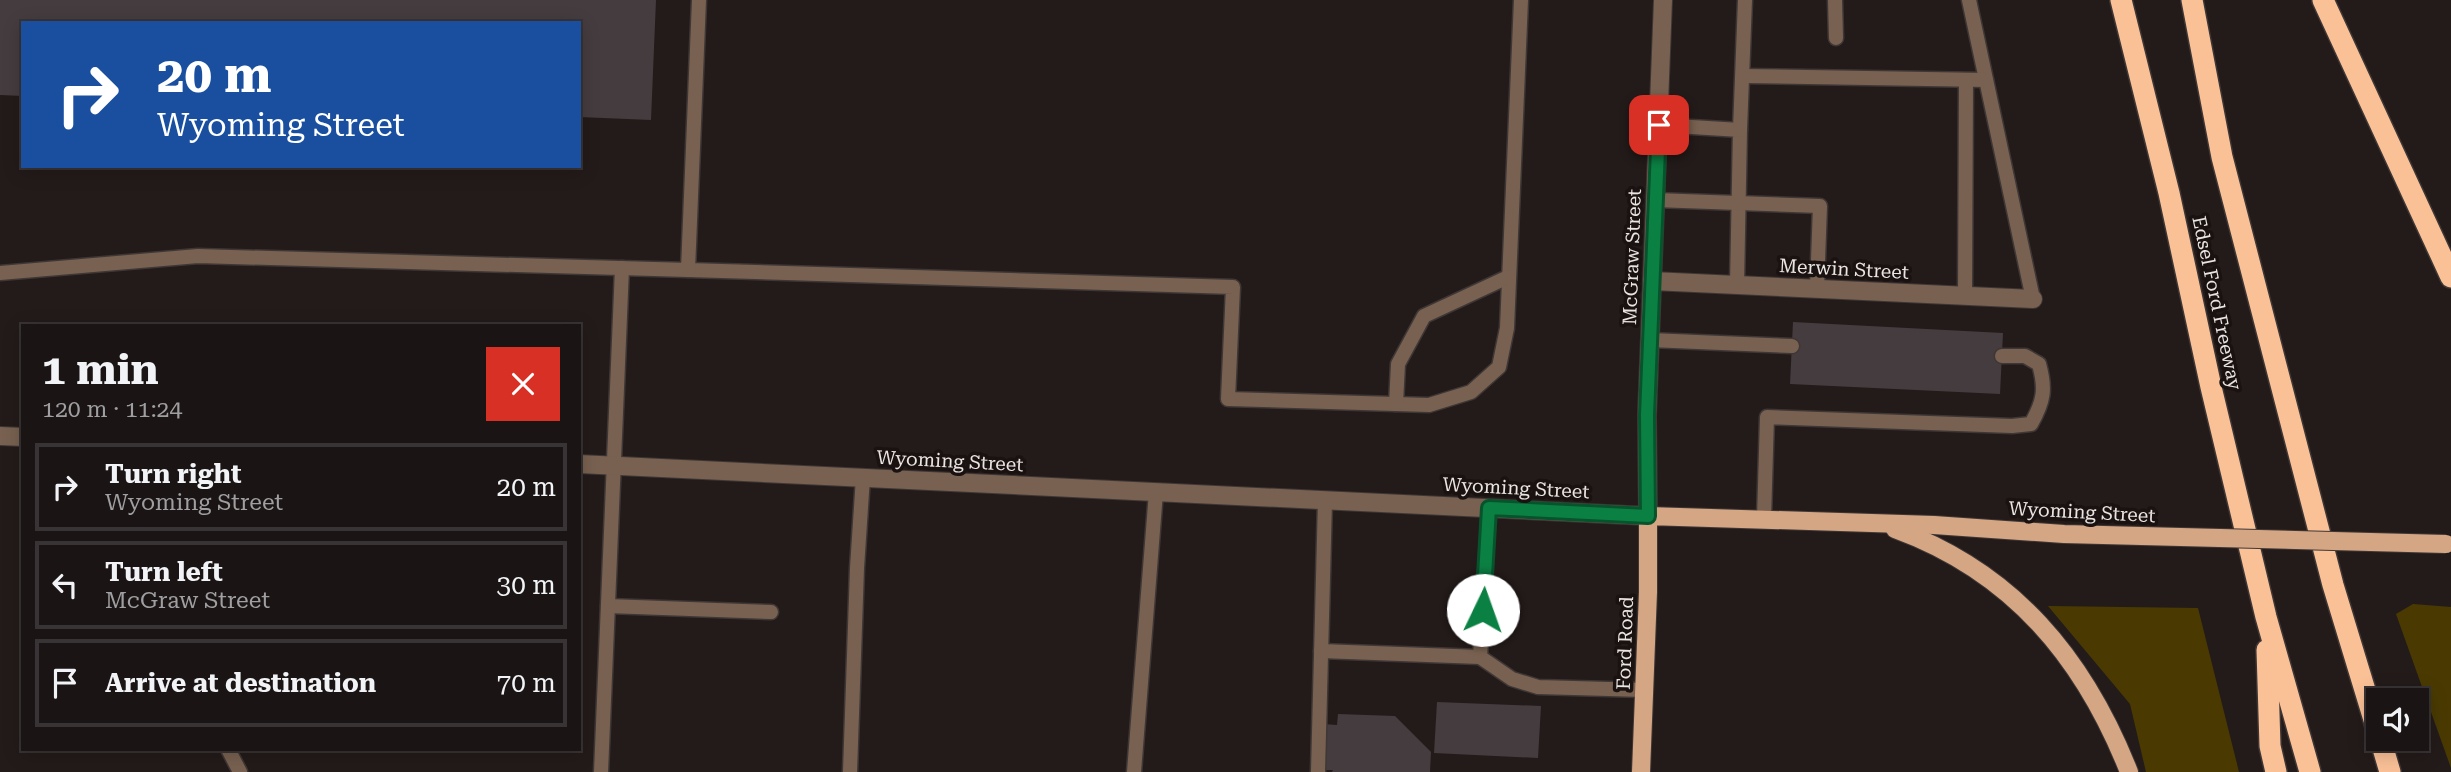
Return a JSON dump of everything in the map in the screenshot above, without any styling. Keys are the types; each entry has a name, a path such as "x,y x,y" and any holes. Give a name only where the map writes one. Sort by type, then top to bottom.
{"highway":[{"name":"Edsel Ford Freeway","path":"2121,0 2169,194 2211,387 2266,617"},
{"name":"Edsel Ford Freeway","path":"2192,0 2222,157 2333,585 2366,694"},
{"path":"2323,0 2451,277"},
{"path":"2266,617 2270,746 2276,772"},
{"path":"2266,617 2310,772"},
{"path":"2384,751 2390,772"}],"main road":[{"name":"Wyoming Street","path":"1648,516 1934,524 2064,534 2448,544"},
{"name":"Ford Road","path":"1641,772 1648,516"},
{"path":"1882,524 1928,541 1962,560 2034,617 2059,645 2090,689 2109,723 2129,772"}],"street":[{"name":"McGraw Street","path":"1648,516 1647,415 1663,0"},
{"name":"Merwin Street","path":"1652,281 2033,299"},
{"path":"0,436 21,437"},
{"name":"Wyoming Street","path":"581,464 1648,516"}],"lane":[{"path":"688,270 699,0"},
{"path":"0,273 198,256 1233,287 1228,399 1429,405 1471,392 1499,367 1507,328 1521,0"},
{"path":"1737,285 1745,0"},
{"path":"1835,0 1836,38"},
{"path":"1969,0 2033,299"},
{"path":"1743,76 1986,80"},
{"path":"1965,296 1966,81"},
{"path":"1659,125 1740,130"},
{"path":"1655,200 1820,206 1817,288"},
{"path":"601,772 622,268"},
{"path":"1395,404 1398,364 1424,316 1508,277"},
{"path":"1650,340 1792,346"},
{"path":"1763,519 1767,417 2012,426 2031,424 2040,408 2045,385 2039,364 2025,356 2002,356"},
{"path":"850,772 863,477"},
{"path":"1134,772 1156,492"},
{"path":"1318,772 1325,500"},
{"path":"1480,657 1489,508"},
{"path":"608,606 771,612"},
{"path":"1321,651 1480,657 1512,679 1538,687 1644,690"},
{"path":"229,751 240,772"}],"shaded area":[{"path":"2413,604 2451,607 2451,768 2429,706 2429,688 2422,688 2396,614"},
{"path":"2048,606 2198,608 2239,772 2146,772 2130,704"}],"building":[{"path":"0,0 656,0 651,120 581,117 581,21 21,21 21,96 0,95"},
{"path":"1793,322 2003,333 2000,394 1790,384"},
{"path":"1437,702 1541,706 1538,758 1434,753"},
{"path":"1338,714 1395,716 1431,752 1430,772 1321,770 1323,724 1337,725"}],"route":[{"path":"1483,610 1489,508 1648,516 1647,415 1659,125"}]}
